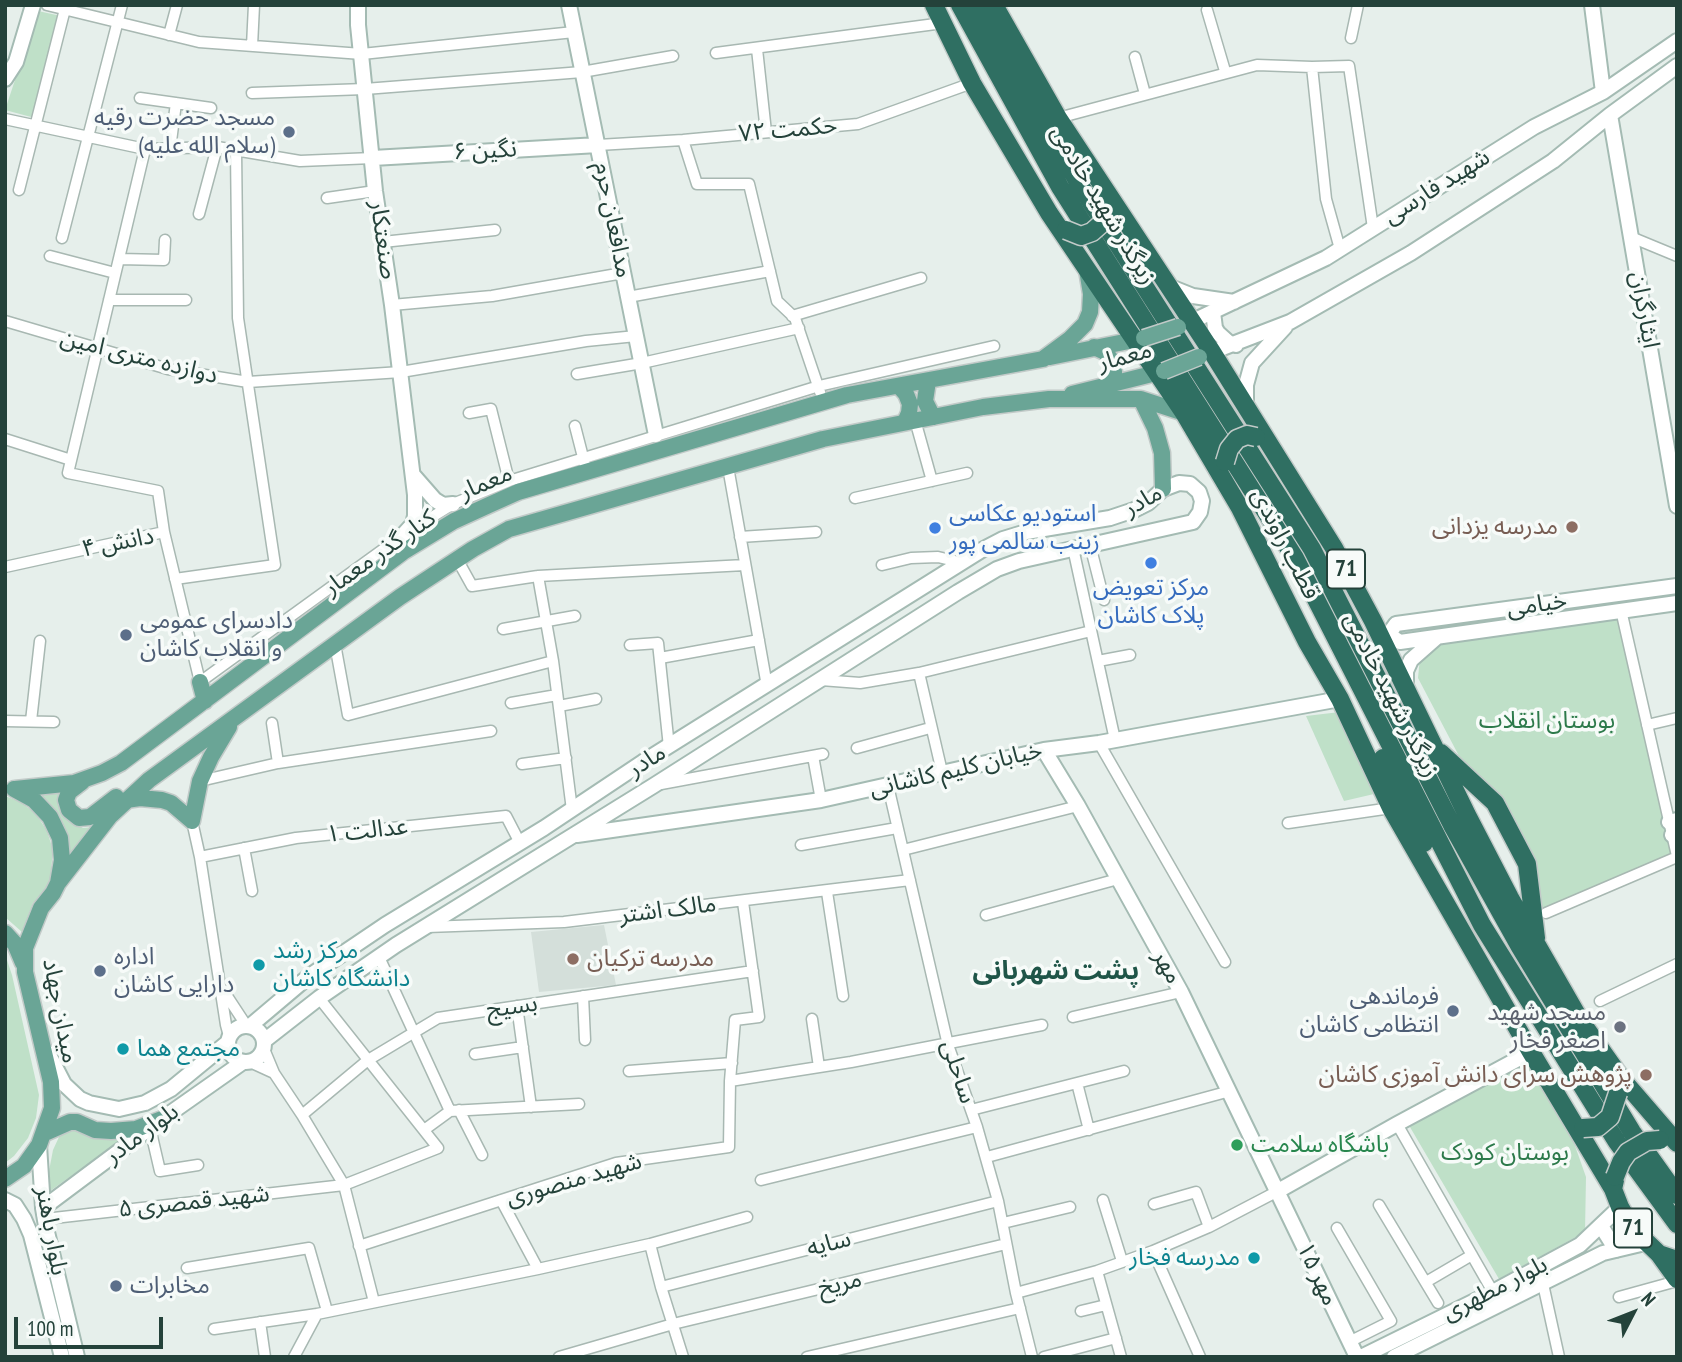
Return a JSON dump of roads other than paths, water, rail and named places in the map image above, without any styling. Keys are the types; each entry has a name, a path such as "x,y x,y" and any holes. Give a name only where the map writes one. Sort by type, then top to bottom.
{"highway":[{"name":"قطب راوندی","path":"934,5 972,83 1049,212 1087,270 1140,339 1184,413 1260,546 1307,642 1340,699 1391,808 1531,1052 1614,1183"},
{"name":"زیرگذر شهید خادمی","path":"960,5 1060,187 1295,558 1482,925 1616,1142 1677,1224"},
{"name":"زیرگذر شهید خادمی","path":"976,5 1078,182 1312,549 1452,825 1493,898 1632,1132 1677,1195"},
{"name":"قطب راوندی","path":"994,5 1058,118 1168,286 1185,325 1246,407 1334,548 1510,898 1580,1020 1620,1086 1671,1142"},
{"path":"1049,212 1066,230 1081,236 1092,232 1101,224 1106,213 1099,195 1064,142 1058,118"},
{"path":"1260,546 1260,524 1225,462 1228,449 1237,439 1247,435 1256,437 1276,453"},
{"path":"1283,592 1324,638 1449,893 1482,925"},
{"path":"1373,621 1376,653 1480,859 1493,898"},
{"path":"1433,745 1470,780 1532,899 1537,945"},
{"path":"1579,1126 1598,1127 1610,1117 1620,1086"},
{"name":"71","path":"1671,1142 1647,1141 1628,1152 1620,1162 1614,1183 1620,1207 1677,1280"},
{"name":"71","path":"1652,1248 1676,1261"}],"main road":[{"name":"معمار","path":"1043,359 1085,324 1090,312 1091,294 1087,270"},
{"name":"معمار","path":"10,788 59,786 87,779 121,762 427,536 464,516 585,465 821,394 847,395 928,381 1140,339 1185,325"},
{"path":"1094,347 1105,352 1112,361 1114,372 1111,385"},
{"name":"معمار","path":"58,883 110,816 149,780 400,597 509,529 823,439 983,407 1049,399 1160,372 1206,354"},
{"path":"928,381 925,401 933,417"},
{"path":"899,386 910,404 910,421"},
{"name":"معمار","path":"1049,399 1141,400 1184,413"},
{"path":"1141,400 1155,428 1162,453 1163,489"},
{"path":"200,682 205,701"},
{"path":"126,800 140,797 162,800 171,803 192,821 200,781 211,757 236,717"},
{"path":"87,779 69,792 66,800 69,810 79,818 90,817 132,783 149,780"},
{"name":"میدان جهاد","path":"10,788 25,794 43,808 60,838 62,860 58,883 41,908 25,948 25,972 52,1095 52,1108 42,1139"},
{"path":"5,933 16,944 25,972"},
{"path":"5,1179 24,1166 42,1139 70,1122 77,1122 95,1130 111,1131 136,1129 156,1123"}],"street":[{"path":"5,79 33,5"},
{"path":"47,5 199,42 362,54 574,32"},
{"path":"62,238 122,5"},
{"path":"169,35 177,5"},
{"path":"252,46 254,5"},
{"name":"صنعتکار","path":"358,5 375,191 413,475 415,516 403,534"},
{"name":"مدافعان حرم","path":"569,5 656,435"},
{"path":"1351,38 1358,5"},
{"path":"1592,5 1603,92"},
{"path":"19,190 65,9"},
{"path":"1207,10 1226,71"},
{"path":"716,54 943,23"},
{"name":"شهید فارسی","path":"1185,325 1340,248 1534,127 1603,92 1677,41"},
{"path":"757,49 766,132"},
{"path":"252,93 365,89 582,72 673,56"},
{"path":"1135,57 1145,94"},
{"path":"1058,118 1226,71 1257,65 1349,65 1373,228"},
{"path":"1312,67 1326,200 1340,248"},
{"name":"شهید فارسی","path":"1206,354 1236,345 1290,322 1411,253 1553,162 1610,115 1676,67"},
{"name":"حکمت ۷۲","path":"598,145 858,124 972,83"},
{"path":"140,98 211,108"},
{"path":"170,149 176,103"},
{"name":"ایثارگران","path":"1610,115 1677,506"},
{"path":"5,119 145,149 217,147 300,161 373,158"},
{"path":"683,140 697,184 749,184 777,301 792,316 799,328 821,394"},
{"name":"نگین ۶","path":"373,158 598,145"},
{"path":"199,214 217,147"},
{"path":"145,149 68,473 158,491 164,532"},
{"path":"175,579 275,565 237,318 236,150"},
{"path":"327,198 375,191"},
{"path":"383,242 495,230"},
{"path":"1631,237 1677,256"},
{"path":"119,259 164,260 165,240"},
{"path":"50,256 116,273"},
{"path":"628,297 770,271"},
{"path":"392,305 492,296 623,273"},
{"path":"792,316 921,278"},
{"path":"1168,286 1193,296 1236,302"},
{"path":"109,300 186,300"},
{"path":"1213,312 1218,333 1236,345"},
{"name":"دوازده متری امین","path":"5,321 168,369 248,382 401,372 586,341 636,336"},
{"path":"1246,407 1252,363 1290,322"},
{"path":"577,374 642,363 799,328"},
{"name":"کنار گذر معمار","path":"200,682 403,534 453,504 509,481 585,465 656,435 821,394 995,345"},
{"path":"469,413 491,410 509,481"},
{"path":"910,421 932,481"},
{"path":"575,426 585,465"},
{"path":"5,439 71,460"},
{"path":"728,467 767,686"},
{"path":"855,498 967,473"},
{"path":"413,475 435,500 443,505 453,504"},
{"name":"مادر","path":"248,1025 309,977 385,925 1003,539 1054,526 1110,518 1148,503 1163,489 1179,483 1190,484 1199,492 1202,501 1200,512 1193,522 1018,562 997,569 958,592 379,957 319,998 264,1045"},
{"path":"1110,518 1114,541"},
{"name":"دانش ۴","path":"5,567 164,532 200,682"},
{"path":"740,537 816,532"},
{"path":"1090,545 1104,600"},
{"path":"1073,548 1115,740"},
{"path":"882,565 911,558 938,557 963,563"},
{"path":"457,559 472,586 538,576 746,565"},
{"path":"538,576 553,661 572,810"},
{"name":"خیامی","path":"1677,586 1396,624 1391,636 1399,642 1677,603"},
{"path":"1546,913 1677,857 1674,828 1647,725 1622,610"},
{"path":"503,629 575,616"},
{"path":"820,680 860,682 919,673 1091,631"},
{"path":"1406,687 1406,671 1411,660 1438,636"},
{"path":"660,658 759,640"},
{"path":"31,721 40,641"},
{"path":"630,645 658,643 669,759 678,766 684,766"},
{"path":"335,644 348,715 553,661"},
{"path":"1098,661 1130,655"},
{"path":"919,673 942,772"},
{"path":"511,703 596,699"},
{"name":"خیابان کلیم کاشانی","path":"571,836 821,800 1044,750 1099,743 1340,699"},
{"path":"1647,725 1677,718"},
{"path":"5,721 54,722"},
{"path":"272,723 278,763"},
{"path":"857,748 930,728"},
{"path":"200,781 278,763 491,731"},
{"path":"1099,743 1224,962"},
{"name":"مهر","path":"1044,750 1181,992 1278,1191"},
{"path":"643,762 657,764 661,769 656,784 818,755 821,800"},
{"path":"522,764 565,758"},
{"name":"ساحلی","path":"888,786 948,1045 987,1157 1032,1357"},
{"path":"903,850 1078,806"},
{"path":"1288,823 1391,808"},
{"name":"عدالت ۱","path":"200,857 296,838 506,816 520,843"},
{"path":"192,821 233,1058 274,1073"},
{"path":"801,845 897,828"},
{"path":"244,848 252,891"},
{"path":"986,915 1118,879"},
{"name":"مالک اشتر","path":"426,927 564,922 909,880"},
{"path":"827,892 844,996"},
{"path":"743,902 759,1017 735,1020 730,1081 948,1045 1042,1025"},
{"path":"379,957 415,1031 433,1077 482,1155"},
{"path":"1600,1001 1677,964"},
{"name":"بسیج","path":"302,1115 368,1060 438,1018 753,971"},
{"path":"221,987 248,1025 261,1033 274,1073 344,1185 374,1302"},
{"path":"1073,1017 1181,992"},
{"path":"583,996 585,1040"},
{"path":"319,998 424,1129 454,1111 579,1104"},
{"path":"517,1006 531,1107"},
{"path":"812,1019 819,1067"},
{"path":"228,1040 234,1030 248,1025"},
{"name":"بلوار مادر","path":"40,1037 64,1084 71,1091 89,1103 119,1109 145,1103 171,1089 228,1040"},
{"path":"247,1062 261,1055 264,1045"},
{"path":"475,1054 523,1048"},
{"path":"1016,1293 1097,1271 1209,1227 1531,1052"},
{"name":"بلوار مادر","path":"44,1214 156,1123 247,1062"},
{"path":"629,1071 732,1063"},
{"path":"971,1110 1124,1071"},
{"name":"شهید منصوری","path":"359,1246 616,1163 729,1147 730,1081"},
{"path":"1077,1083 1089,1130"},
{"path":"987,1157 1230,1091"},
{"path":"156,1123 160,1171 198,1165"},
{"path":"1396,1124 1493,1292"},
{"path":"761,1180 977,1127"},
{"name":"شهید قمصری ۵","path":"44,1214 344,1185 438,1148 424,1129"},
{"name":"بلوار باهنر","path":"42,1139 44,1214 77,1357"},
{"name":"مهر ۱۵","path":"1278,1191 1349,1342 1359,1357"},
{"path":"1154,1204 1196,1192 1209,1227"},
{"name":"بلوار باهنر","path":"5,1200 15,1205 31,1235 62,1357"},
{"path":"501,1200 538,1269"},
{"path":"1103,1200 1122,1261"},
{"name":"سایه","path":"661,1287 998,1201"},
{"path":"1380,1205 1438,1303"},
{"path":"1003,1223 1070,1207"},
{"name":"بلوار مطهری","path":"1359,1357 1493,1292 1580,1245 1620,1207"},
{"path":"214,1329 322,1312 538,1269 650,1244 747,1217"},
{"path":"1601,1226 1616,1250"},
{"path":"1337,1228 1391,1321 1349,1342"},
{"path":"650,1244 683,1357"},
{"name":"مریخ","path":"559,1357 673,1324 1006,1244"},
{"path":"187,1268 309,1248 322,1312 293,1357"},
{"name":"بلوار مطهری","path":"1394,1357 1603,1254 1616,1250 1652,1248"},
{"path":"1153,1251 1200,1357"},
{"path":"1426,1282 1472,1255"},
{"path":"1097,1271 1121,1357"},
{"path":"1619,1297 1677,1280"},
{"path":"1543,1284 1559,1357"},
{"path":"1081,1311 1107,1305"},
{"path":"807,1357 1020,1308"},
{"path":"260,1322 265,1357"},
{"path":"1044,1357 1115,1338"}],"place":[{"name":"مسجد حضرت رقیه (سلام الله علیه)","path":"289,132"},
{"name":"مدرسه یزدانی","path":"1572,527"},
{"name":"استودیو عکاسی زینب سالمی پور","path":"935,528"},
{"name":"مرکز تعویض پلاک کاشان","path":"1151,563"},
{"name":"دادسرای عمومی و انقلاب کاشان","path":"126,635"},
{"name":"مدرسه ترکیان","path":"573,959"},
{"name":"مرکز رشد دانشگاه کاشان","path":"259,965"},
{"name":"اداره دارایی کاشان","path":"100,971"},
{"name":"فرماندهی انتظامی کاشان","path":"1453,1011"},
{"name":"مسجد شهید اصغر فخار","path":"1620,1027"},
{"name":"مجتمع هما","path":"123,1049"},
{"name":"پژوهش سرای دانش آموزی کاشان","path":"1646,1075"},
{"name":"باشگاه سلامت","path":"1237,1145"},
{"name":"مدرسه فخار","path":"1254,1258"},
{"name":"مخابرات","path":"116,1286"}],"district":[{"name":"پشت شهربانی","path":"1056,972"}],"park label":[{"name":"بوستان انقلاب","path":"1547,721"},
{"name":"بوستان کودک","path":"1505,1153"}]}
